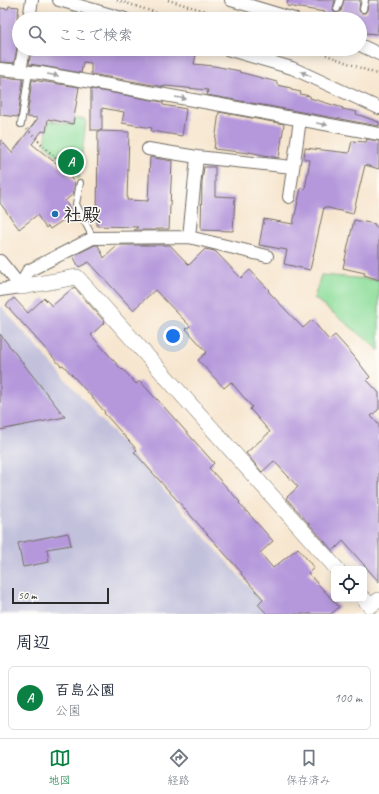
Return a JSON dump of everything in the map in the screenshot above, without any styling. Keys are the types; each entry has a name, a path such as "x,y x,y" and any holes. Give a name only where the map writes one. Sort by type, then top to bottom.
{"street":[{"path":"30,12 32,0"},
{"path":"58,0 100,12"},
{"path":"231,0 271,12"},
{"path":"367,48 379,54"},
{"path":"24,56 25,72"},
{"path":"251,56 292,68 379,108"},
{"path":"0,69 49,75 221,104 379,134"},
{"path":"288,197 300,120"},
{"path":"148,149 197,157 293,167"},
{"path":"189,237 197,157"},
{"path":"21,287 28,271 93,238 189,237 266,256"},
{"path":"0,261 21,287"},
{"path":"0,290 77,277 334,566"},
{"path":"367,602 370,606 379,600"}],"lane":[{"path":"338,10 340,0"},
{"path":"363,9 365,0"},
{"path":"21,124 25,72"},
{"path":"80,183 76,204 93,238"}],"path":[{"path":"116,0 153,12"},
{"path":"168,0 208,12"},
{"path":"329,56 379,75"},
{"path":"21,124 80,183"}],"shaded area":[{"path":"0,305 273,614 0,614"}],"green space":[{"path":"74,118 86,120 79,179 45,144 49,121 73,125"},
{"path":"321,275 379,280 379,351 375,346 314,298"}],"building":[{"path":"288,0 335,0 334,12 287,6"},
{"path":"344,0 360,0 360,12 340,12"},
{"path":"369,0 379,0 377,34 367,33 367,12 366,12"},
{"path":"9,6 19,7 18,12 12,12 12,56 15,56 14,63 0,62 0,8 8,9"},
{"path":"30,56 196,56 194,64 240,71 239,72 277,82 277,85 291,88 291,90 301,92 300,94 310,96 310,98 343,108 342,109 357,112 356,114 379,122 379,126 207,95 208,90 165,87 91,74 91,63 83,62 81,73 29,64"},
{"path":"0,77 23,79 18,117 0,115"},
{"path":"32,80 79,87 73,124 48,119 46,132 42,131 32,144 53,160 75,183 73,194 65,201 72,211 69,212 71,215 50,229 48,226 46,228 37,215 19,229 0,203 0,139 12,153 38,118 27,117"},
{"path":"91,89 163,102 163,105 186,109 182,136 151,131 152,128 122,123 124,112 102,108 102,130 91,130"},
{"path":"219,112 284,124 279,158 249,152 214,149"},
{"path":"98,131 129,132 127,200 148,201 150,157 172,161 169,229 134,230 138,227 97,226"},
{"path":"367,139 379,141 379,169 365,165 353,214 324,207 310,270 284,264 287,250 259,245 264,219 293,224 301,188 305,189 310,160 304,159 305,148 349,153 352,141 366,142"},
{"path":"204,167 215,167 215,196 235,197 233,231 201,230 202,181"},
{"path":"354,220 375,224 375,227 379,227 379,280 364,275 365,273 343,268"},
{"path":"95,245 98,245 104,258 118,245 170,245 189,265 205,249 215,251 241,278 250,270 303,328 312,320 329,340 335,335 370,377 367,380 379,393 379,409 371,416 379,425 379,582 367,568 367,566 365,566 343,541 333,551 286,498 298,487 274,461 262,472 246,453 270,432 250,409 252,407 231,382 224,388 198,360 207,352 186,329 190,326 155,290 133,310 89,262 79,267 73,256"},
{"path":"74,287 105,322 91,335 136,384 140,381 214,463 209,468 273,541 260,553 273,568 298,548 314,568 308,573 331,598 331,602 334,602 339,607 331,614 267,614 258,604 263,599 241,574 242,573 134,452 137,450 91,396 63,365 61,366 6,305 14,298 28,313 44,298 52,306"},
{"path":"0,334 65,417 0,430"},
{"path":"68,533 71,545 47,549 49,562 23,567 18,543"}],"place":[{"name":"百島公園","path":"71,162"},
{"name":"社殿","path":"55,214"}]}
